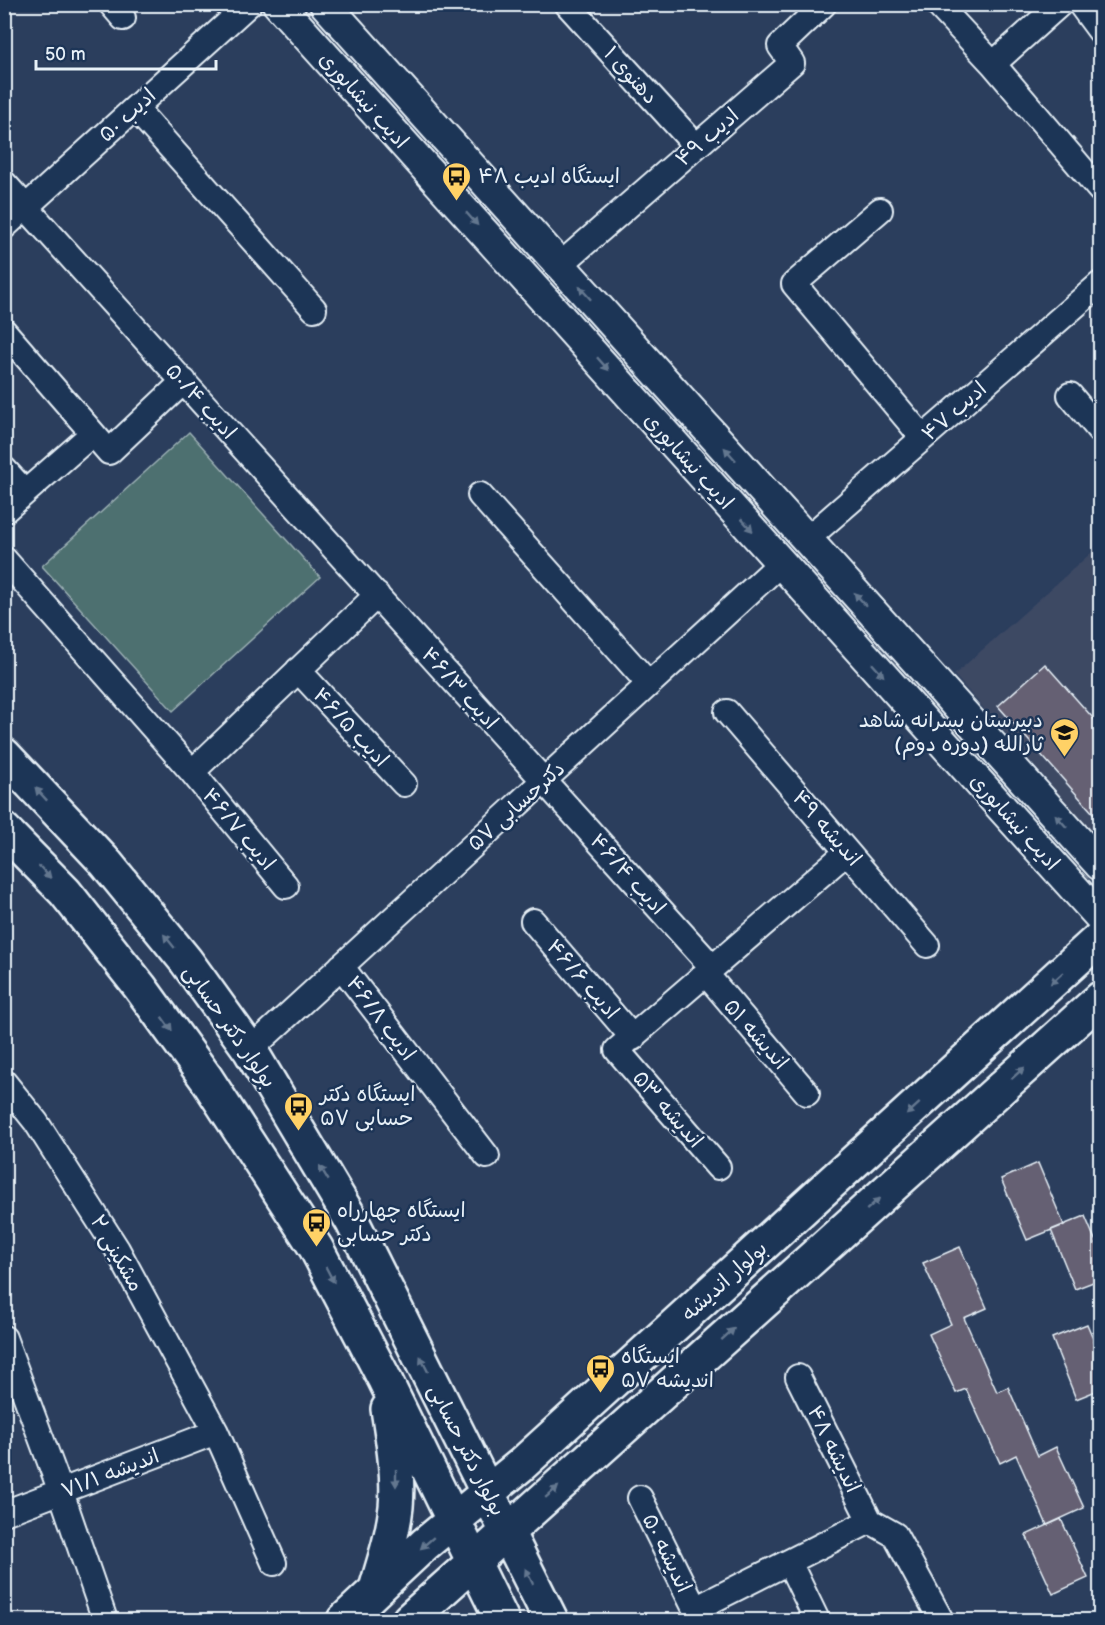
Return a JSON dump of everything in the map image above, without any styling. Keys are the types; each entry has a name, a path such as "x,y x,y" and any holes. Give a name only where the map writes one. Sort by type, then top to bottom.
{"main road":[{"name":"بولوار دکتر حسابی","path":"4,755 106,862 186,961 250,1050 352,1221 551,1620"},
{"name":"بولوار دکتر حسابی","path":"4,830 65,892 140,987 206,1078 316,1248 384,1378 502,1620"},
{"name":"بولوار اندیشه","path":"344,1620 453,1521 591,1402 1101,938"},
{"name":"بولوار اندیشه","path":"409,1620 1101,999"},
{"path":"375,1590 387,1553 396,1507 396,1459 384,1378"}],"street":[{"name":"ادیب ۵۰","path":"4,226 249,4"},
{"name":"ادیب نیشابوری","path":"278,4 1101,917"},
{"name":"ادیب نیشابوری","path":"325,4 1101,865"},
{"name":"دهنوی ۱","path":"567,4 696,146"},
{"name":"ادیب ۴۹","path":"560,265 792,63 780,46 824,4"},
{"path":"937,4 993,64 1101,190"},
{"path":"993,64 1060,4"},
{"path":"1080,4 1101,31"},
{"path":"135,108 314,309"},
{"path":"405,145 431,123"},
{"name":"ادیب ۵۰/۴","path":"4,183 377,595"},
{"path":"880,210 794,284 923,438"},
{"name":"ادیب ۴۷","path":"807,539 923,438 1098,292"},
{"path":"4,331 109,452 184,381"},
{"path":"1070,394 1101,431"},
{"path":"4,511 92,434"},
{"path":"4,469 25,492"},
{"path":"480,495 649,684"},
{"name":"ادیب ۴۶/۷","path":"4,560 192,772 286,886"},
{"name":"دکترحسابی ۵۷","path":"250,1050 781,562"},
{"path":"192,772 377,595"},
{"name":"ادیب ۴۶/۳","path":"377,595 544,780"},
{"name":"ادیب ۴۶/۵","path":"298,670 404,784"},
{"name":"اندیشه ۴۹","path":"727,712 927,945"},
{"name":"ادیب ۴۶/۴","path":"544,780 709,971"},
{"path":"625,1044 847,852"},
{"name":"ادیب ۴۶/۶","path":"533,921 625,1044"},
{"name":"ادیب ۴۶/۸","path":"341,966 487,1156"},
{"name":"اندیشه ۵۱","path":"709,971 807,1093"},
{"name":"اندیشه ۵۳","path":"625,1044 718,1167"},
{"name":"مشکینی ۲","path":"4,1082 36,1122 117,1249 216,1432 274,1563"},
{"path":"4,1338 105,1620"},
{"name":"اندیشه ۴۸","path":"798,1377 870,1521"},
{"name":"اندیشه ۷۱/۱","path":"4,1513 216,1432"},
{"name":"اندیشه ۵۰","path":"640,1498 694,1615"},
{"path":"694,1615 789,1562 870,1521 896,1535 941,1620"},
{"path":"789,1562 817,1620"}],"shaded area":[{"name":"دبیرستان پسرانه شاهد ثارالله (دوره دوم)","path":"1100,545 1100,840 954,675"}],"green space":[{"path":"189,432 320,577 173,711 42,566"}],"building":[{"path":"1045,664 1101,727 1101,822 998,706"},
{"path":"1038,1163 1064,1225 1027,1240 1001,1179"},
{"path":"1085,1216 1101,1254 1101,1279 1075,1289 1051,1230"},
{"path":"960,1247 987,1308 964,1318 997,1392 1008,1387 1038,1456 1056,1447 1084,1508 1047,1525 1016,1455 1000,1463 966,1389 956,1393 929,1334 951,1324 923,1263"},
{"path":"1087,1324 1101,1357 1101,1389 1076,1399 1052,1338"},
{"path":"1061,1519 1088,1578 1053,1594 1026,1535"}],"place":[{"name":"ایستگاه ادیب ۴۸","path":"457,202"},
{"name":"دبیرستان پسرانه شاهد ثارالله (دوره دوم)","path":"1064,758"},
{"name":"ایستگاه دکتر حسابی ۵۷","path":"299,1132"},
{"name":"ایستگاه چهارراه دکتر حسابی","path":"316,1248"},
{"name":"ایستگاه اندیشه ۵۷","path":"600,1394"}]}
